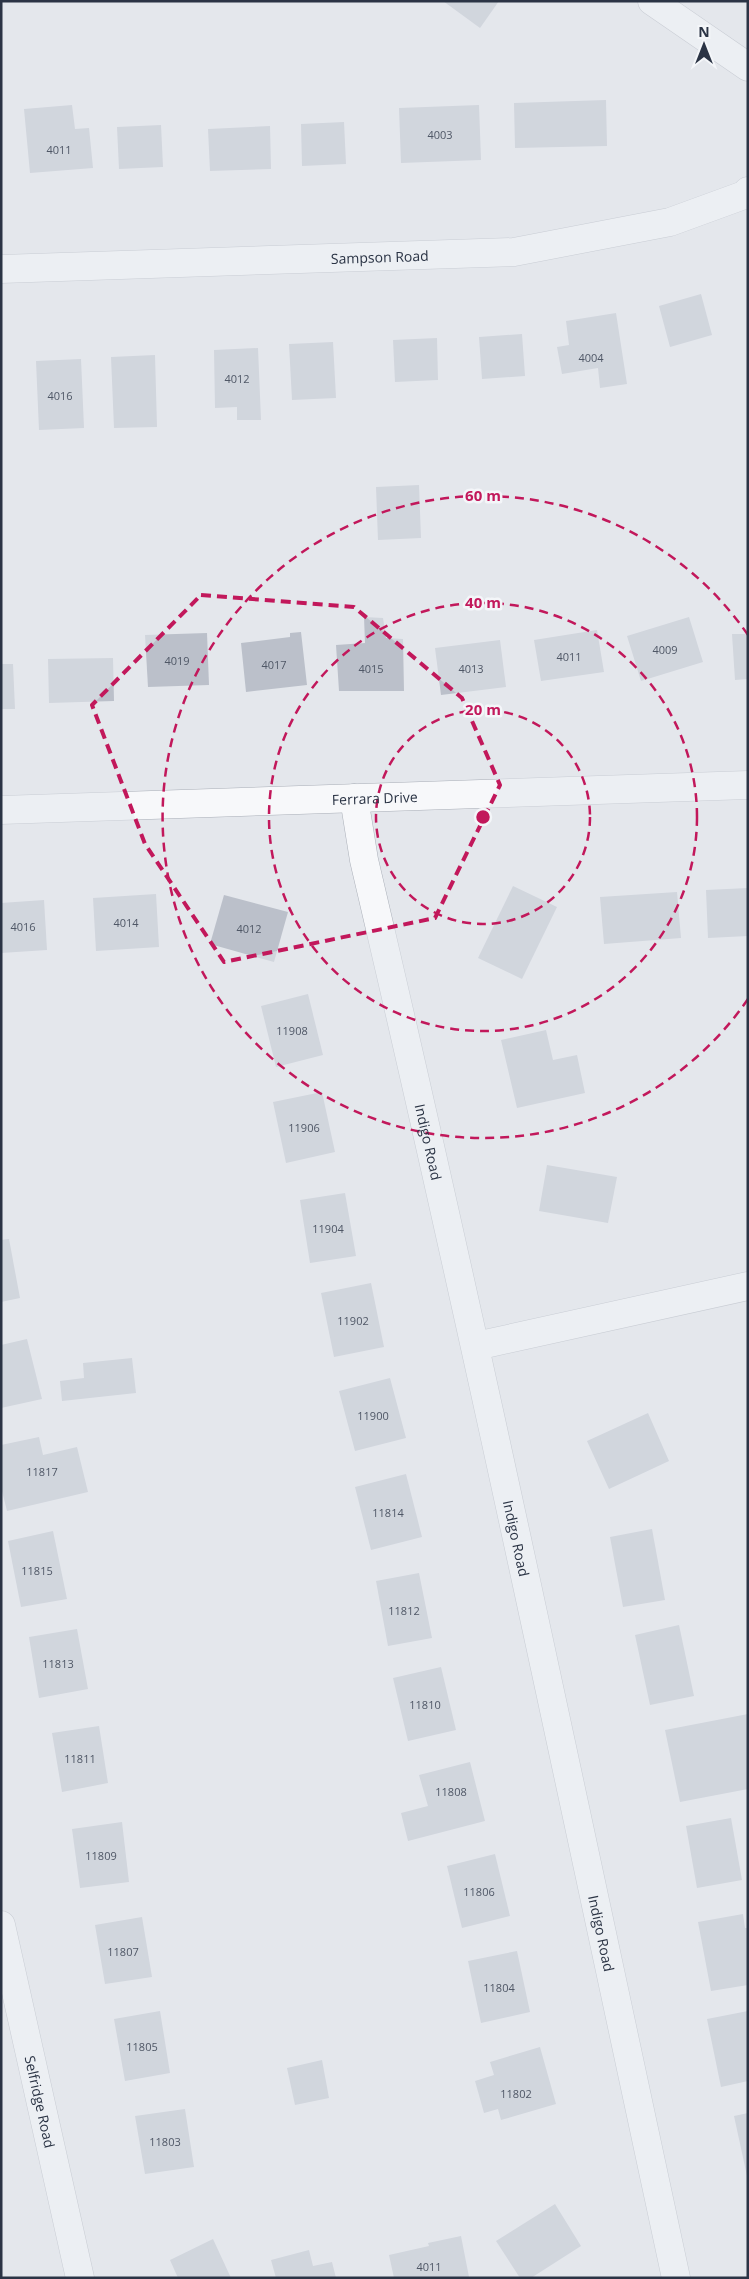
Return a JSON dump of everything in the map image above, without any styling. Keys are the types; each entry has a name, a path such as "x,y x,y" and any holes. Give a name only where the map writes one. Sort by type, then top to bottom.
{"street":[{"path":"652,1 748,67"},
{"name":"Sampson Road","path":"1,269 514,252 670,222 744,195 748,191"},
{"name":"Ferrara Drive","path":"1,810 748,785"},
{"name":"Indigo Road","path":"354,798 364,860 476,1346 676,2278"},
{"path":"476,1346 748,1286"},
{"name":"Selfridge Road","path":"1,1925 80,2278"}],"highlighted area":[{"path":"201,595 354,607 462,698 500,785 435,918 224,962 145,844 92,705"}],"building":[{"path":"443,1 499,1 480,28"},
{"path":"606,100 607,146 515,148 514,103"},
{"path":"72,105 75,129 89,128 93,168 30,173 24,109"},
{"path":"479,105 481,160 401,163 399,108"},
{"path":"344,122 346,164 302,166 301,124"},
{"path":"161,125 163,167 119,169 117,127"},
{"path":"270,126 271,169 210,171 208,129"},
{"path":"701,294 712,335 670,347 659,306"},
{"path":"616,313 627,384 600,388 598,368 562,374 557,347 569,345 566,321"},
{"path":"522,334 525,376 482,379 479,337"},
{"path":"437,338 438,380 395,382 393,340"},
{"path":"333,342 336,398 292,400 289,344"},
{"path":"258,348 261,420 237,420 237,407 215,408 214,350"},
{"path":"155,355 157,427 114,428 111,357"},
{"path":"81,359 84,428 39,430 36,361"},
{"path":"419,485 421,538 378,540 376,487"},
{"path":"364,617 383,618 386,638 403,639 404,691 339,691 336,645 365,643"},
{"path":"689,617 703,662 641,681 627,636"},
{"path":"597,630 604,672 541,681 534,640"},
{"path":"301,632 307,685 246,692 241,643 290,637 290,633"},
{"path":"207,633 209,685 148,687 145,635"},
{"path":"732,634 748,634 748,679 735,680"},
{"path":"500,640 506,687 441,695 435,648"},
{"path":"113,658 114,701 49,703 48,659"},
{"path":"1,664 13,664 15,709 1,709"},
{"path":"513,886 557,907 522,979 478,958"},
{"path":"748,888 748,936 708,938 706,890"},
{"path":"677,892 681,938 604,944 600,897"},
{"path":"156,894 159,947 96,951 93,898"},
{"path":"224,895 288,912 274,962 210,944"},
{"path":"44,900 47,950 1,953 1,903"},
{"path":"308,994 323,1055 276,1067 261,1006"},
{"path":"546,1030 553,1060 577,1055 585,1093 517,1108 501,1040"},
{"path":"322,1092 335,1152 286,1163 273,1102"},
{"path":"547,1165 617,1177 608,1223 539,1211"},
{"path":"345,1193 356,1256 310,1263 300,1200"},
{"path":"9,1239 20,1298 1,1302 1,1240"},
{"path":"371,1283 384,1347 334,1357 321,1293"},
{"path":"27,1339 42,1399 1,1408 1,1345"},
{"path":"132,1358 136,1393 62,1401 60,1381 84,1378 83,1363"},
{"path":"390,1378 406,1438 355,1451 339,1391"},
{"path":"648,1413 669,1461 609,1489 587,1441"},
{"path":"39,1437 43,1455 77,1447 88,1492 7,1511 1,1487 1,1445"},
{"path":"406,1474 422,1537 371,1550 355,1487"},
{"path":"652,1529 665,1600 623,1607 610,1537"},
{"path":"53,1531 67,1599 21,1607 8,1541"},
{"path":"419,1573 432,1638 388,1646 376,1581"},
{"path":"679,1625 694,1696 650,1705 635,1635"},
{"path":"77,1629 88,1689 39,1698 29,1637"},
{"path":"441,1667 456,1730 408,1741 393,1678"},
{"path":"748,1714 748,1789 680,1802 665,1730"},
{"path":"99,1726 108,1783 62,1792 52,1733"},
{"path":"470,1762 485,1821 408,1841 401,1813 428,1806 419,1775"},
{"path":"731,1818 742,1880 697,1888 686,1826"},
{"path":"122,1822 129,1882 80,1888 72,1829"},
{"path":"495,1854 510,1916 462,1928 447,1866"},
{"path":"743,1914 745,1928 748,1928 748,1985 711,1991 698,1922"},
{"path":"142,1917 152,1977 105,1984 95,1925"},
{"path":"517,1951 530,2012 481,2023 468,1961"},
{"path":"160,2011 170,2073 125,2081 114,2019"},
{"path":"748,2011 748,2081 721,2087 707,2019"},
{"path":"540,2047 556,2104 501,2120 498,2109 484,2113 475,2081 494,2075 490,2062"},
{"path":"322,2060 329,2098 295,2105 287,2068"},
{"path":"185,2109 194,2167 145,2174 135,2116"},
{"path":"748,2113 748,2176 747,2176 734,2116"},
{"path":"555,2204 581,2246 531,2278 520,2278 496,2241"},
{"path":"461,2236 469,2277 394,2278 389,2255 429,2246 428,2243"},
{"path":"213,2239 231,2278 178,2278 170,2260"},
{"path":"309,2250 313,2266 332,2262 336,2278 276,2278 271,2260"}]}
